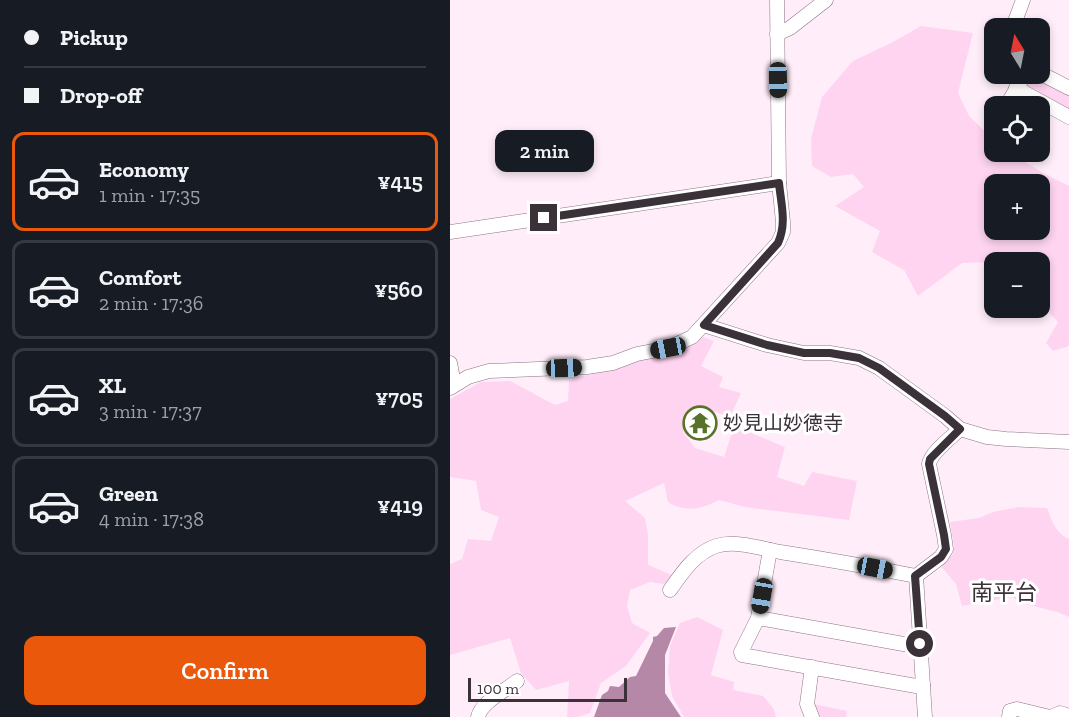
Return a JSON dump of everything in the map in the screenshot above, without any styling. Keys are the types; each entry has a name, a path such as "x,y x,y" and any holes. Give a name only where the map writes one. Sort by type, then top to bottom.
{"street":[{"path":"450,363 452,386 468,377 489,371 587,367 613,363 637,354 668,348 692,337 778,243 783,232 783,222 779,183 777,0"},
{"path":"777,34 790,28 826,0"},
{"path":"1016,18 1023,0"},
{"path":"1050,78 1069,88"},
{"path":"1012,96 1019,84"},
{"path":"1016,88 1069,117"},
{"path":"450,232 779,183"},
{"path":"704,325 767,345 804,353 830,353 859,358 879,368 960,429 987,437 1069,442"},
{"path":"670,590 689,564 710,549 734,544 915,576 941,557 946,549 929,464 930,459 960,429"},
{"path":"770,550 758,618 741,652 742,655 923,686"},
{"path":"915,576 925,717"},
{"path":"758,618 909,645 920,644"},
{"path":"812,667 807,704 812,717"},
{"path":"478,717 482,708 490,700 517,681"},
{"path":"1009,717 1010,711 1017,709 1051,717 1060,713 1069,716"}],"shaded area":[{"path":"921,26 973,33 958,93 969,116 984,130 984,162 1025,162 1045,174 984,174 984,240 1050,240 1050,176 1069,186 1069,346 1053,351 1046,343 1058,322 1050,314 1050,252 984,252 984,262 962,263 918,296 904,270 872,252 880,231 835,206 864,187 853,174 831,177 812,166 811,139 822,97 853,61"},
{"path":"1050,83 1069,92 1069,112 1050,102 1050,96 1039,96 1028,90 1026,84"},
{"path":"703,337 714,341 701,366 723,377 719,387 741,393 730,417 695,405 683,432 695,448 724,457 734,426 785,447 777,477 804,486 812,472 857,481 849,520 745,507 719,500 706,506 681,508 668,502 664,483 625,501 645,518 648,535 648,565 672,575 664,584 650,582 630,590 627,606 632,623 650,633 626,666 601,683 590,713 567,717 569,681 536,690 521,673 510,638 450,655 450,564 462,559 468,539 491,541 499,517 481,510 476,481 450,477 450,399 481,382 510,381 555,405 568,401 569,380 614,369 639,358 694,344"},
{"path":"1019,507 1047,508 1057,530 1069,539 1069,617 1011,597 962,606 956,584 940,565 953,554 950,522 979,518 993,512"},
{"path":"697,617 723,630 711,675 734,682 733,690 763,696 774,709 776,717 684,717 672,696 668,673 670,646 680,623"},
{"path":"676,627 665,655 665,693 681,717 594,717 602,695 608,691 610,686 619,687 630,677 636,676 653,637 664,628"},
{"path":"813,704 847,711 846,717 817,717"}],"place":[{"name":"妙見山妙徳寺","path":"700,423"}],"district":[{"name":"南平台","path":"1004,592"}],"route":[{"path":"544,218 779,183 783,232 778,243 704,325 767,345 804,353 830,353 859,358 879,368 960,429 930,459 929,464 946,549 941,557 915,576 920,644"}]}
